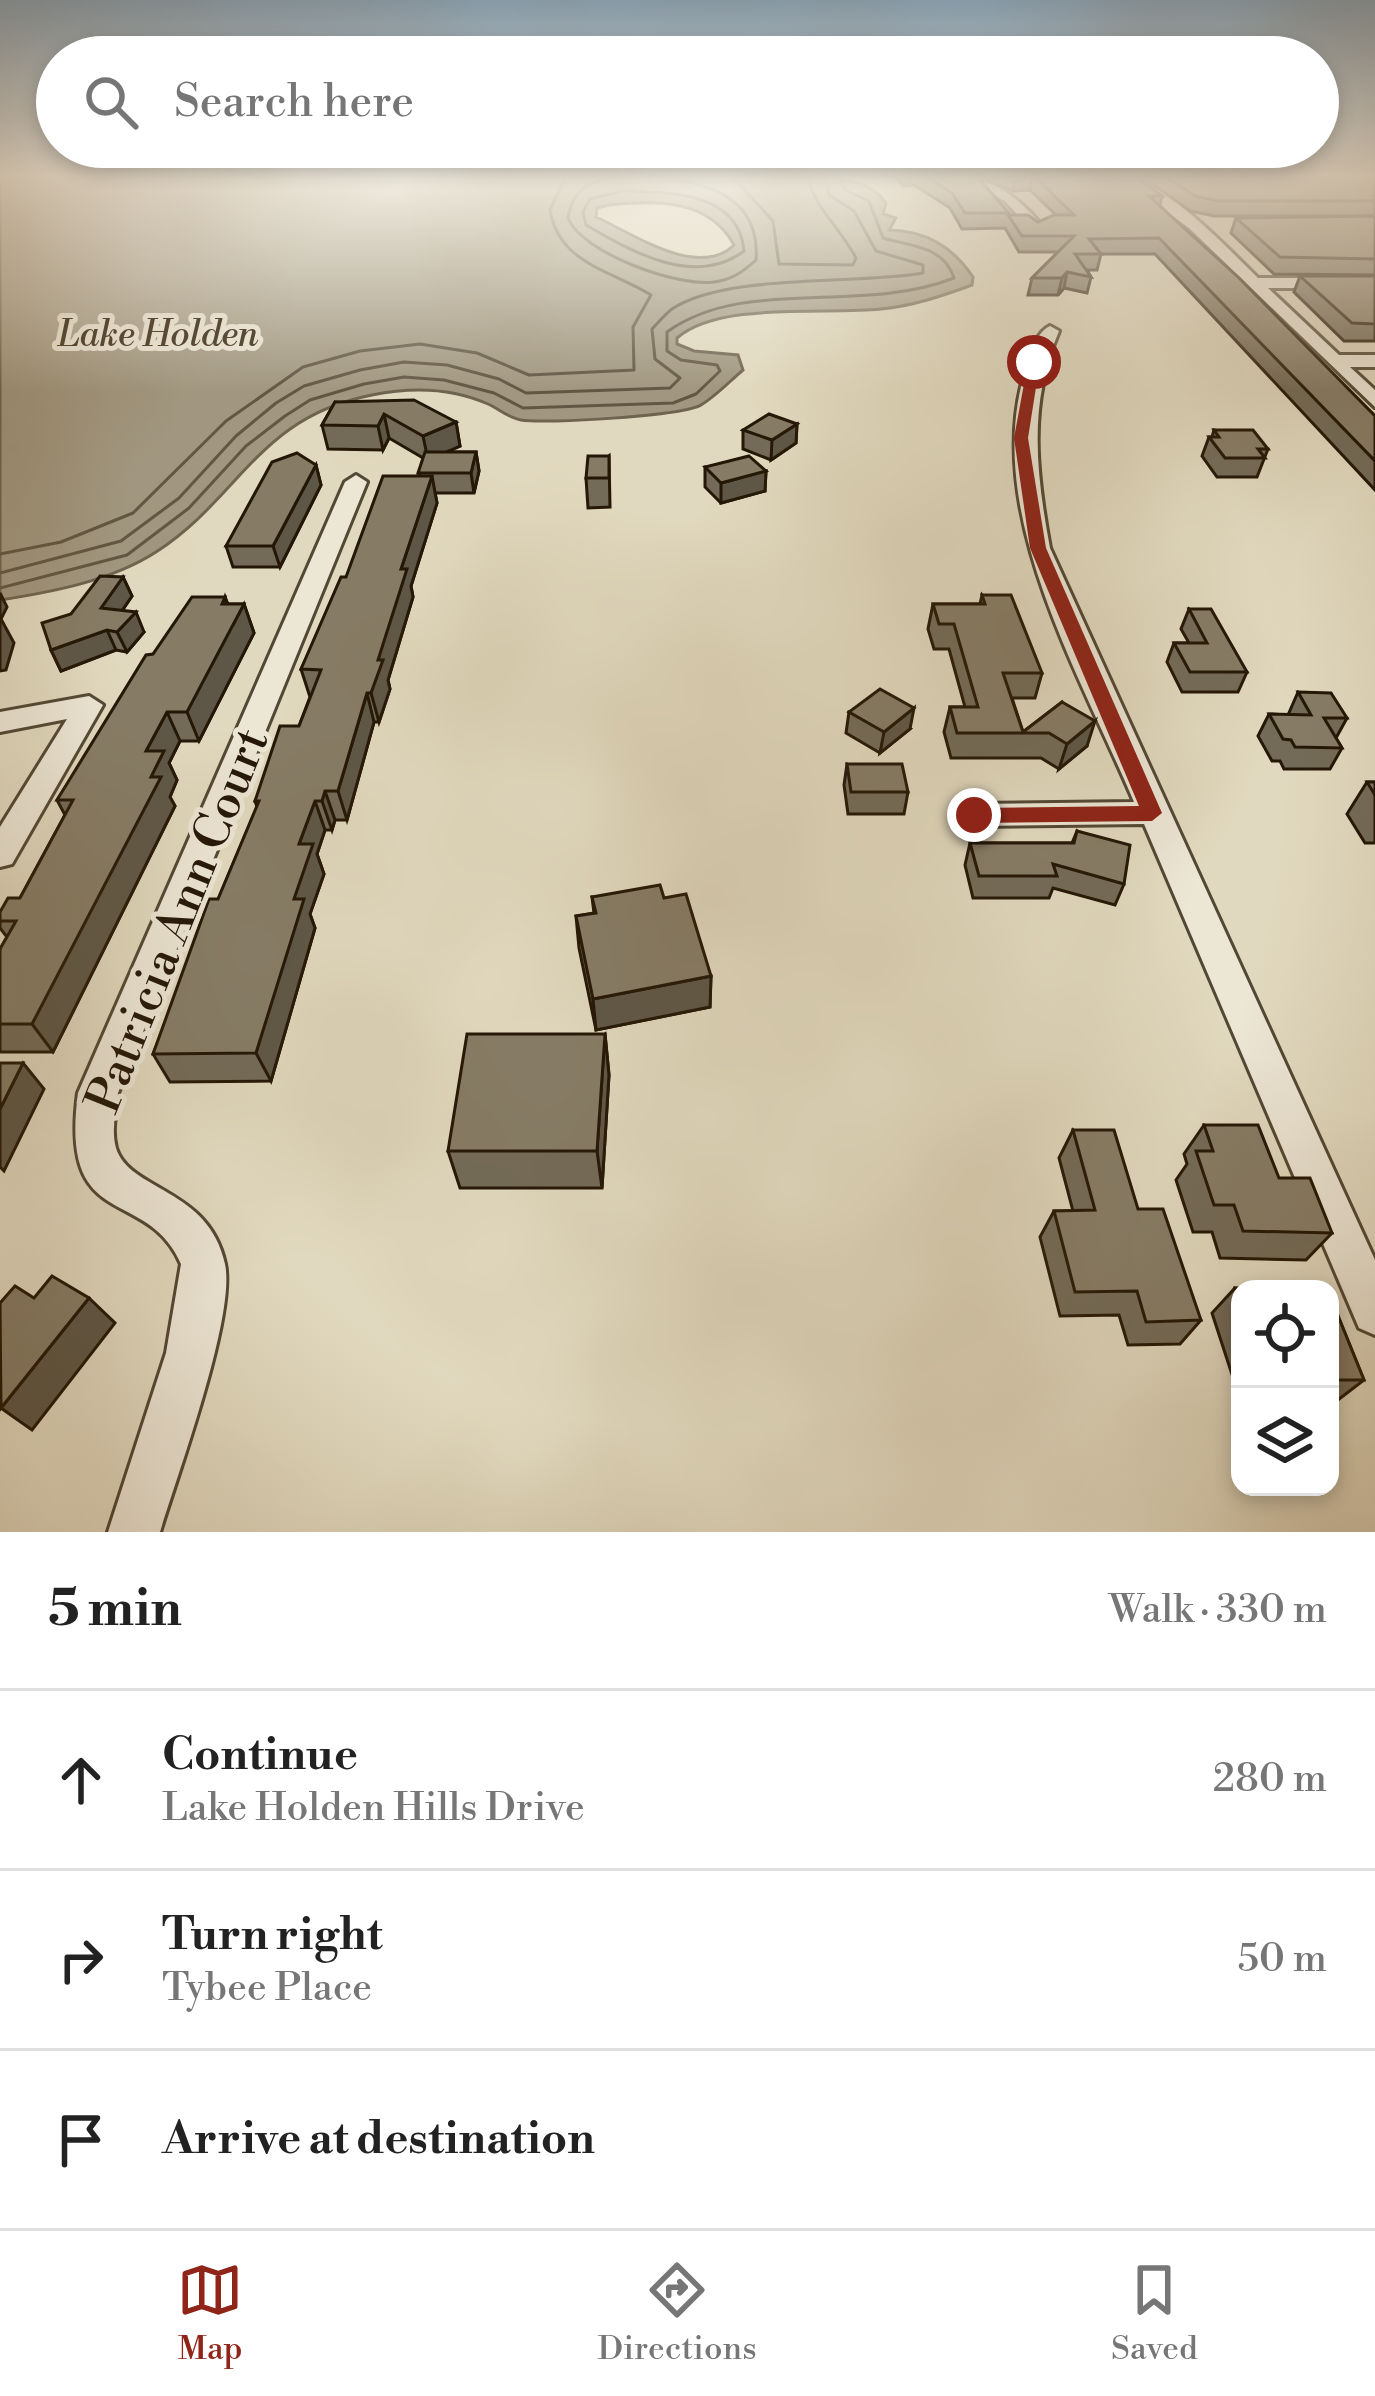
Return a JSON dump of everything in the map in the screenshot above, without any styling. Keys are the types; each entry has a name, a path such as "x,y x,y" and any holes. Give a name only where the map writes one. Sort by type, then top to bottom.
{"street":[{"path":"1217,247 1375,401"},
{"path":"1254,283 1375,283"},
{"path":"1050,332 1034,362 1021,438 1038,548 1375,1312"},
{"path":"1334,361 1375,361"},
{"name":"Patricia Ann Court","path":"134,1532 197,1322 205,1268 192,1235 179,1223 114,1186 96,1158 90,1125 98,1094 356,482"},
{"path":"0,722 89,705 0,855"},
{"path":"974,815 1152,813"}],"water":[{"name":"Lake Holden","path":"0,247 659,247 702,258 730,247 944,247 973,277 972,285 904,306 746,314 696,326 677,338 677,344 694,351 738,355 743,370 707,401 689,409 613,418 521,420 474,399 416,390 333,406 276,440 210,507 156,552 101,578 0,600"}],"building":[{"path":"1063,247 1096,247 1101,254 1075,254 1091,277 1067,272 1062,278 1032,278"},
{"path":"1168,247 1206,247 1375,416 1375,461"},
{"path":"1269,247 1375,247 1375,259 1280,257"},
{"path":"1300,276 1375,276 1375,324 1352,323"},
{"path":"414,400 456,422 423,436 384,414 378,426 322,425 335,402"},
{"path":"769,414 797,424 772,440 743,430"},
{"path":"1214,430 1253,430 1268,449 1258,449 1265,458 1225,458 1209,437 1219,437"},
{"path":"425,452 476,452 471,473 418,473"},
{"path":"297,453 316,465 273,546 226,546 272,462"},
{"path":"588,456 609,456 609,478 586,478"},
{"path":"749,456 766,471 721,483 705,467"},
{"path":"383,476 432,476 401,569 407,569 378,660 383,660 367,693 338,791 325,791 322,801 315,801 299,844 313,844 294,899 304,899 256,1053 153,1054 209,899 218,899 259,801 255,801 280,726 299,726 321,670 301,669 341,577 346,577"},
{"path":"100,576 123,577 101,608 136,612 117,632 107,630 51,650 42,623 71,614"},
{"path":"982,595 1011,595 1042,673 1003,673 1023,732 1062,702 1095,721 1067,744 1049,733 957,733 950,707 978,707 954,624 939,624 933,604 985,604"},
{"path":"192,597 225,597 222,604 244,604 187,712 167,712 146,751 164,751 151,777 161,777 32,1024 0,1024 0,949 16,921 0,921 0,912 8,898 20,898 73,800 57,800 146,655 153,654"},
{"path":"1189,609 1211,609 1247,672 1190,672 1174,643 1207,643"},
{"path":"880,689 914,708 884,732 849,712"},
{"path":"1298,692 1331,693 1347,718 1324,718 1342,748 1295,747 1291,740 1283,739 1269,714 1311,715"},
{"path":"847,764 902,764 908,792 851,792"},
{"path":"1077,831 1130,845 1124,884 1053,864 1057,876 979,876 970,843 1074,843"},
{"path":"660,885 664,898 686,894 711,976 593,999 576,916 596,913 592,897"},
{"path":"467,1034 605,1034 597,1151 448,1151"},
{"path":"0,1063 23,1063 0,1109"},
{"path":"1204,1125 1258,1125 1279,1178 1310,1178 1332,1233 1243,1231 1234,1205 1214,1205 1196,1151 1213,1151"},
{"path":"1073,1130 1114,1130 1138,1209 1163,1209 1201,1320 1146,1322 1137,1291 1075,1292 1054,1211 1095,1210"},
{"path":"52,1276 89,1298 1,1408 0,1303 15,1286 34,1298"},
{"path":"1339,1318 1364,1380 1339,1380"}],"route":[{"path":"974,815 1152,813 1038,548 1021,438 1034,362"}]}
